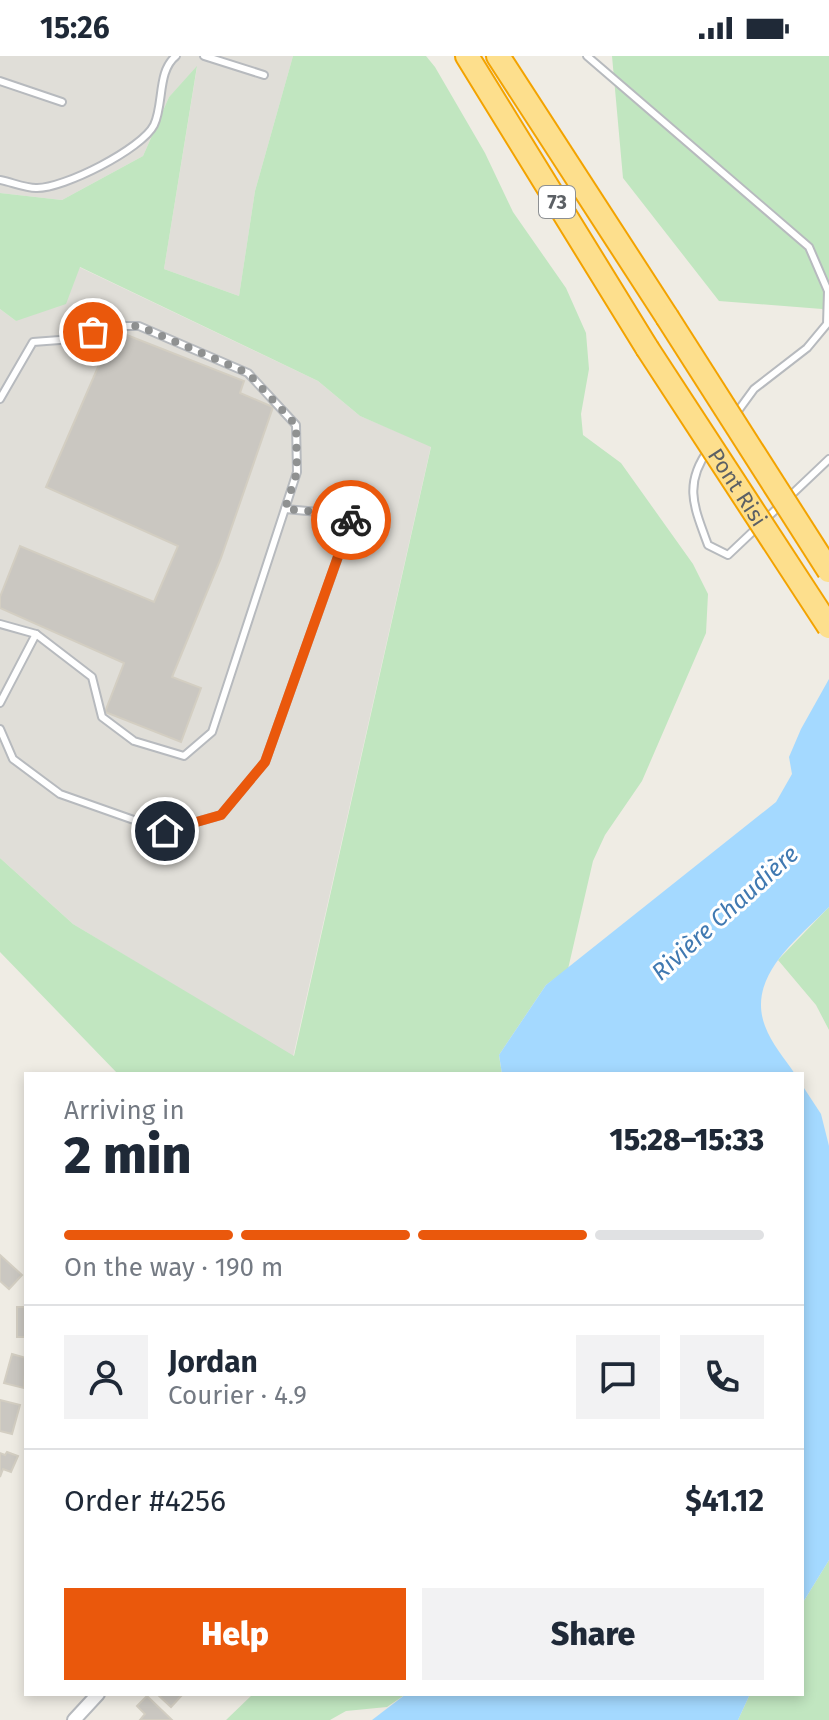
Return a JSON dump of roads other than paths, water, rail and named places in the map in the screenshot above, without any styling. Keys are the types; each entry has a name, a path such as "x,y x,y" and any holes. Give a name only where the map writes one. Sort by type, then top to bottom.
{"highway":[{"name":"Pont Risi","path":"467,56 647,348 829,627"},
{"name":"Pont Risi","path":"498,56 829,571"}],"street":[{"path":"74,1720 96,1696"}],"lane":[{"path":"0,180 38,188 71,180 143,141 155,123 168,63 176,56"},
{"path":"204,56 264,75"},
{"path":"587,56 809,247 828,291 827,324 807,348 754,389 728,423"},
{"path":"0,81 62,102"},
{"path":"0,399 33,342 73,339 113,326 139,326 248,373 296,425 297,472 212,732 184,756 134,741 102,717 92,677 36,634 0,624"},
{"path":"720,435 694,469 694,508 708,545 728,555 829,459"},
{"path":"0,729 13,759 60,794 165,831 221,815 265,762 353,515 285,509"},
{"path":"0,703 36,634"}],"water":[{"name":"Rivière Chaudière","path":"829,679 829,907 779,959 763,991 761,1008 774,1045 794,1072 502,1072 499,1055 546,985 776,802 792,774 789,757"},
{"path":"804,1088 821,1114 829,1146 829,1560 804,1601"},
{"path":"403,1696 749,1696 738,1720 372,1720"}]}
